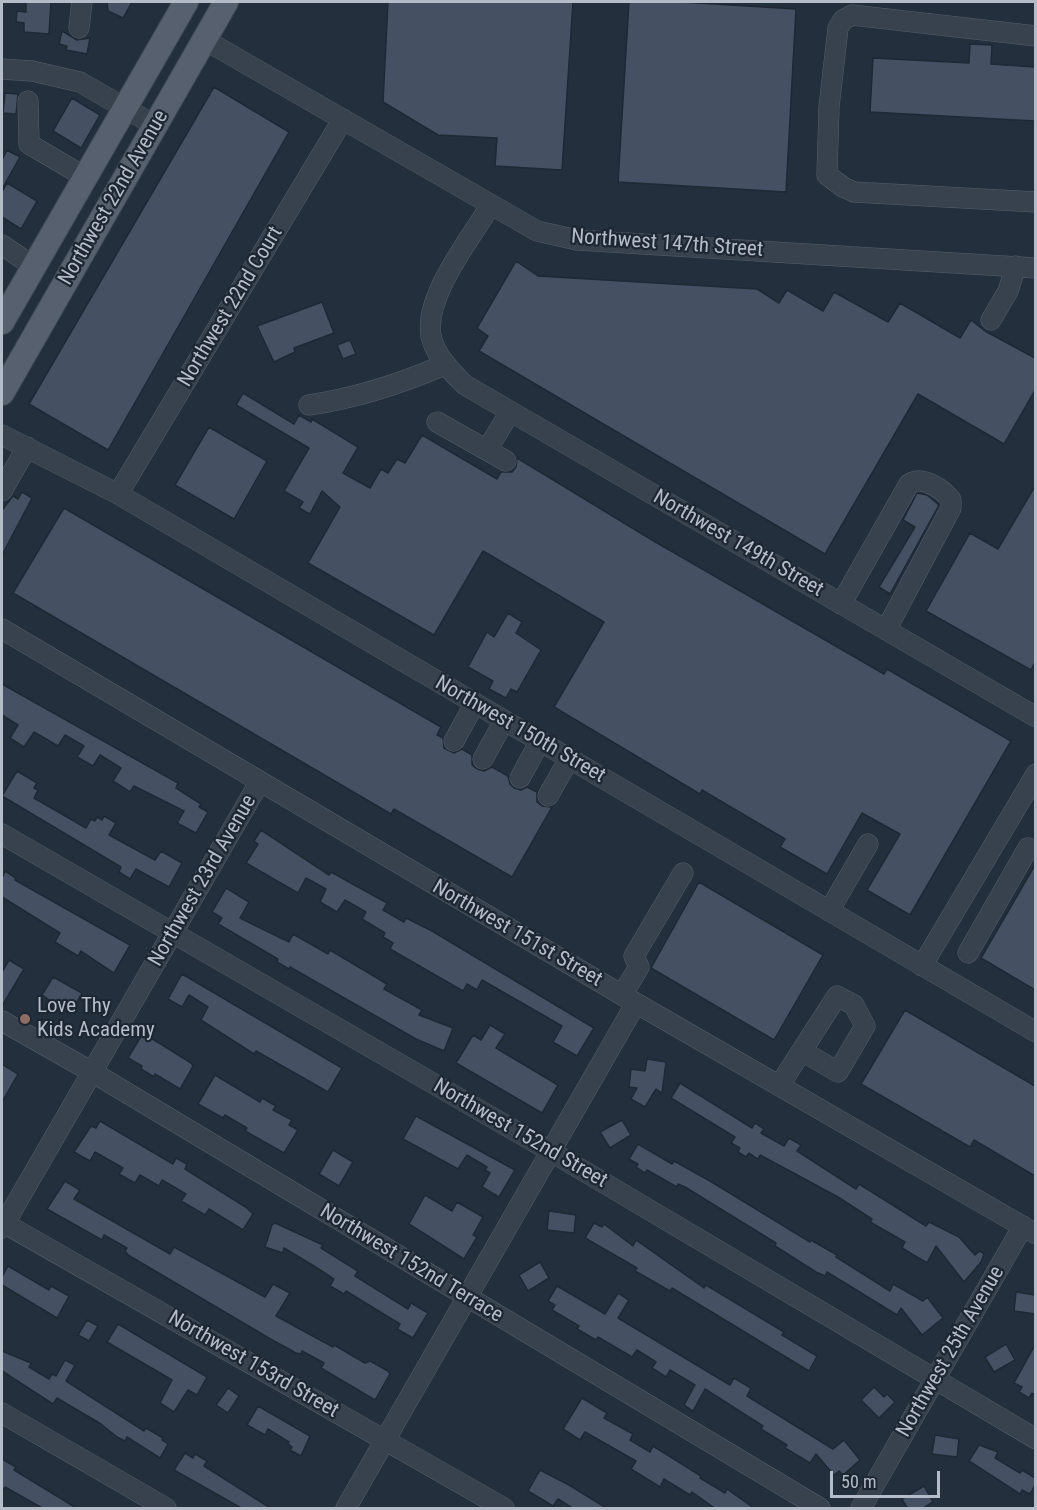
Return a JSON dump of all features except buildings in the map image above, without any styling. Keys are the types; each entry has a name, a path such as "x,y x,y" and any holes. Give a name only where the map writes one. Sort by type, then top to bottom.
{"main road":[{"name":"Northwest 22nd Avenue","path":"2,322 186,2"},
{"name":"Northwest 22nd Avenue","path":"2,393 226,2"}],"street":[{"path":"79,28 82,2"},
{"path":"1035,36 852,15 843,20 838,28 829,107 827,175 854,192 1035,202"},
{"name":"Northwest 147th Street","path":"205,40 537,231 577,240 1026,267"},
{"path":"2,69 32,71 81,82 156,126"},
{"path":"28,101 29,144 85,177"},
{"name":"Northwest 22nd Court","path":"118,494 343,119"},
{"path":"309,405 350,399 398,385 444,365 431,336 434,300 490,206"},
{"path":"2,245 33,266"},
{"path":"991,320 1026,267"},
{"name":"Northwest 149th Street","path":"444,365 465,385 510,412 1035,717"},
{"path":"487,450 510,412"},
{"path":"437,422 506,461"},
{"name":"Northwest 150th Street","path":"2,435 118,494 1035,1032"},
{"path":"2,491 27,447"},
{"path":"841,604 909,484 915,480 923,481 948,496 951,500 951,508 886,630"},
{"name":"Northwest 151st Street","path":"2,629 259,783 1029,1230"},
{"path":"454,741 475,703"},
{"path":"483,759 504,721"},
{"path":"520,778 540,741"},
{"path":"548,796 569,759"},
{"path":"922,966 1035,774"},
{"name":"Northwest 23rd Avenue","path":"2,1224 259,783"},
{"name":"Northwest 152nd Street","path":"2,834 550,1151 1035,1439"},
{"path":"830,911 868,844"},
{"path":"968,953 1028,848"},
{"path":"346,1509 550,1151 629,999 639,967 633,956 682,873"},
{"path":"961,900 989,917"},
{"name":"Northwest 152nd Terrace","path":"2,1021 92,1072 820,1509"},
{"path":"779,1086 802,1051"},
{"name":"Northwest 153rd Street","path":"2,1224 504,1509"},
{"name":"Northwest 25th Avenue","path":"861,1509 934,1378 1029,1230"},
{"path":"2,1413 166,1509"}],"place":[{"name":"Love Thy Kids Academy","path":"25,1019"}]}
